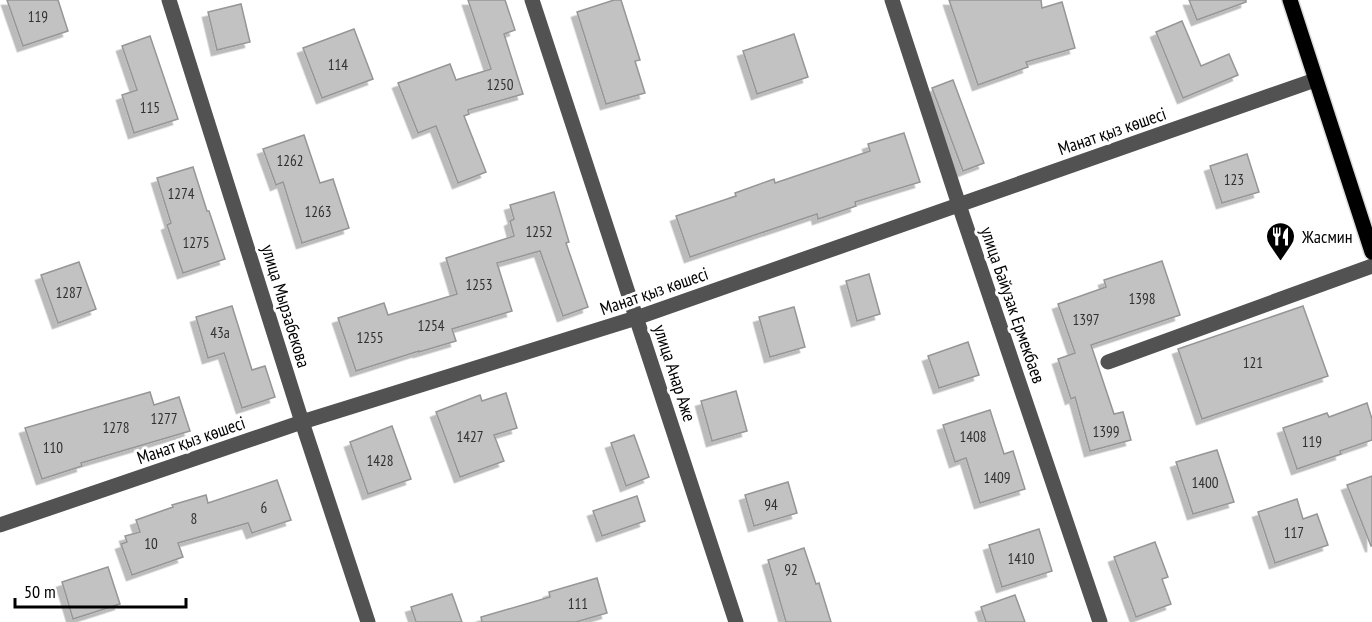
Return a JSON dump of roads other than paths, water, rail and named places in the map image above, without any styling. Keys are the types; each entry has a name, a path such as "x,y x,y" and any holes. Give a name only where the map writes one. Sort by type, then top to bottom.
{"main road":[{"path":"1290,0 1372,252"}],"street":[{"name":"улица Мырзабекова","path":"169,0 302,422 368,622"},
{"name":"улица Анар Аже","path":"532,0 736,622"},
{"name":"улица Байузак Ермекбаев","path":"892,0 1100,622"},
{"name":"Манат қыз көшесі","path":"0,525 302,422 636,318 1315,80"},
{"path":"1108,362 1372,266"}],"place":[{"name":"Жасмин","path":"1281,262"}]}
